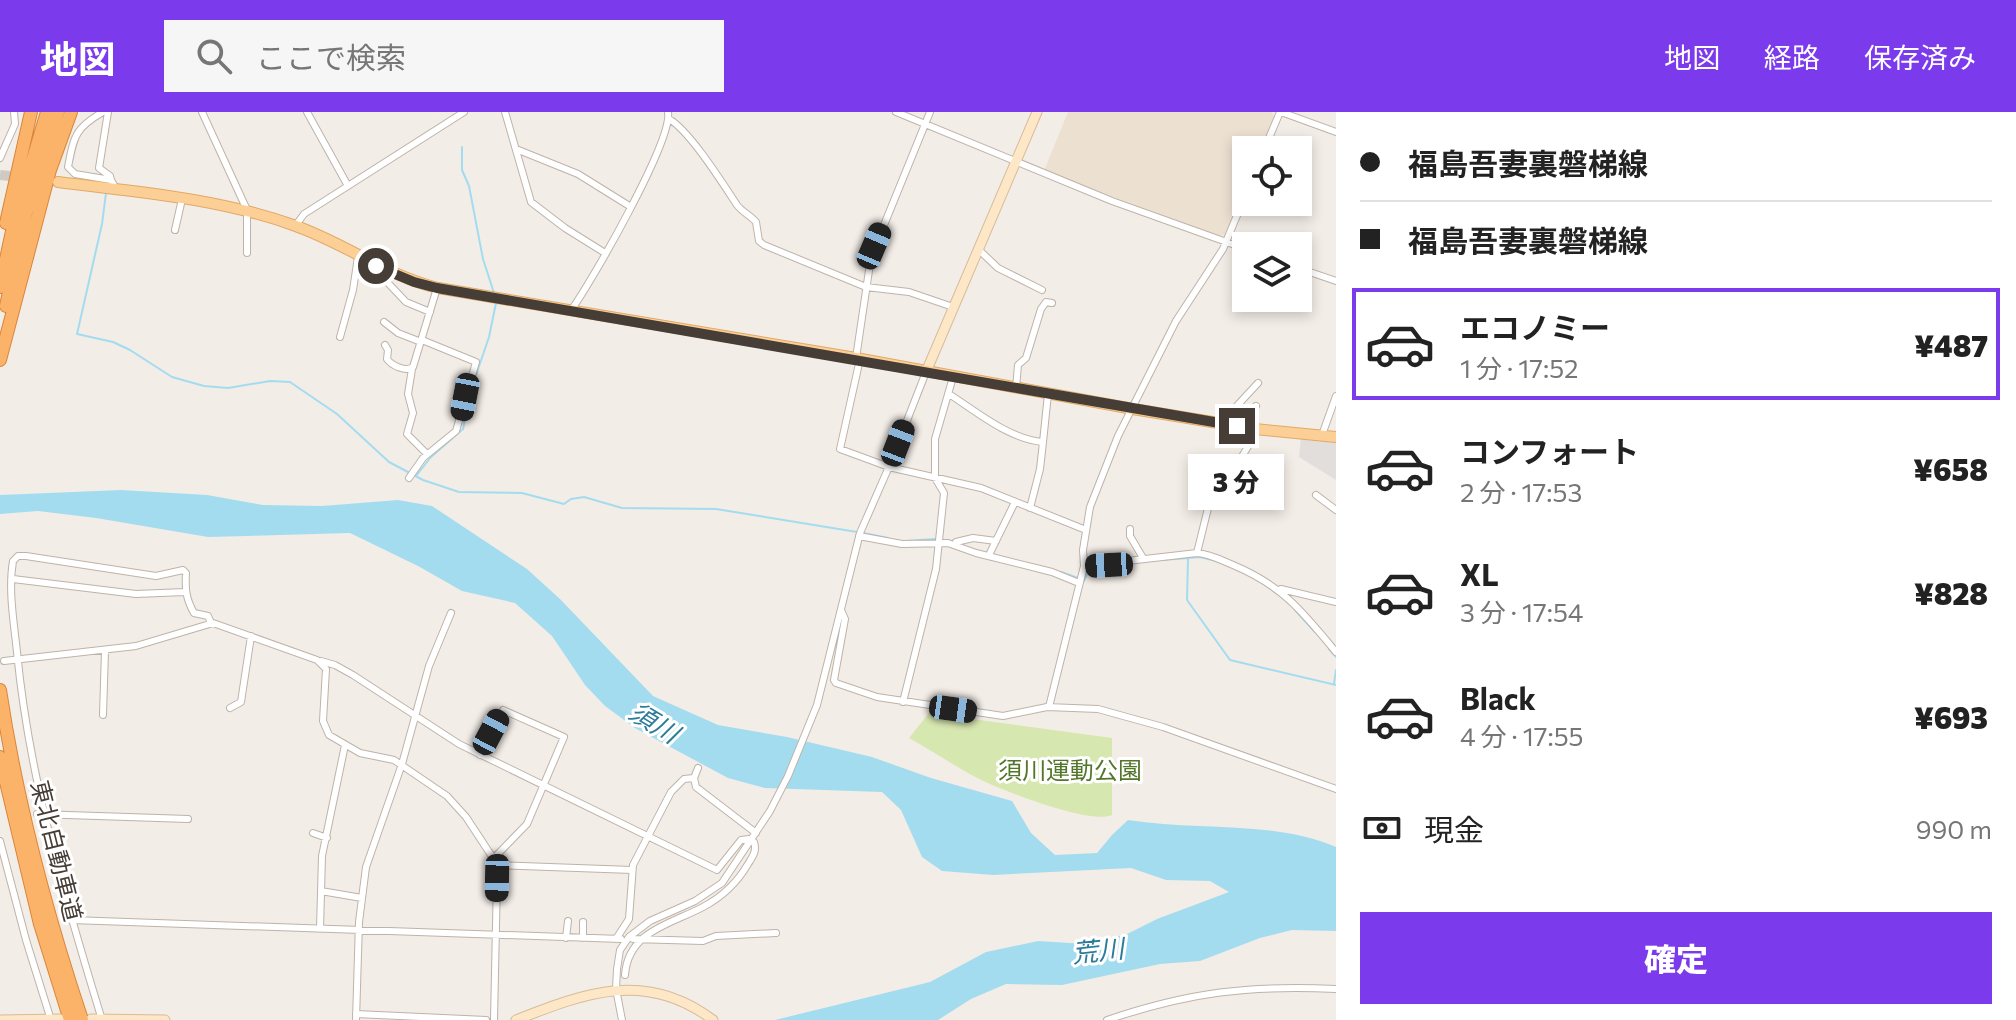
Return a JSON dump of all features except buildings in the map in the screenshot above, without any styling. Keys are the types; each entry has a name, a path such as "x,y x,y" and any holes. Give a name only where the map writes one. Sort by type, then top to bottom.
{"highway":[{"path":"0,254 31,112"},
{"path":"0,287 14,222 47,112"},
{"path":"0,345 26,213 58,112"},
{"path":"0,360 50,170 71,112"},
{"name":"東北自動車道","path":"0,690 15,781 33,856 82,1020"},
{"name":"東北自動車道","path":"0,757 40,924 70,1020"}],"main road":[{"path":"926,372 1037,112"},
{"path":"58,182 113,185 247,210 296,225 397,276 437,288 572,309 1133,409 1255,429 1336,437"},
{"path":"516,1020 569,999 616,989 645,992 686,1004 713,1020"},
{"path":"0,1020 62,1019"},
{"path":"91,1019 165,1020"}],"street":[{"path":"0,158 15,124 14,112"},
{"path":"105,112 78,129 68,167 75,174 113,185"},
{"path":"105,112 99,168 110,176 113,185"},
{"path":"202,112 247,210 247,253"},
{"path":"307,112 348,186"},
{"path":"439,112 445,122"},
{"path":"296,225 304,214 464,112"},
{"path":"505,112 531,202 605,253"},
{"path":"896,112 1015,163 1232,244"},
{"path":"930,112 874,246 858,359 840,449 889,467 981,488 1086,530"},
{"path":"1270,136 1280,112 1336,132"},
{"path":"572,309 631,207 667,131 668,116"},
{"path":"668,116 710,165 741,210 756,222 759,241 866,287 909,292 953,307"},
{"path":"516,149 578,174 631,207"},
{"path":"175,230 182,199"},
{"path":"1049,707 1084,566 1083,550 1095,489 1176,321 1226,242 1237,216"},
{"path":"978,249 998,268 1042,290"},
{"path":"340,337 358,257"},
{"path":"1312,273 1336,281"},
{"path":"388,283 406,302 430,312"},
{"path":"427,454 407,434 413,413 408,394 412,368 437,288"},
{"path":"1016,388 1018,365 1026,358 1041,309 1046,302 1052,303"},
{"path":"384,322 398,333 476,362 468,381 459,424 452,436 427,454 409,478"},
{"path":"385,345 388,362 412,368"},
{"path":"622,1020 616,989 619,956 629,937 650,921 695,901 722,883 752,840 788,776 817,705 859,536 926,372"},
{"path":"903,702 936,569 944,493 935,478 935,439 953,377"},
{"path":"1221,423 1258,383"},
{"path":"949,394 1016,435 1043,442"},
{"path":"1030,508 1040,469 1048,394"},
{"path":"1322,435 1336,396"},
{"path":"1237,426 1256,406"},
{"path":"1197,553 1209,504 1217,488 1234,470 1255,429"},
{"path":"1316,495 1336,510"},
{"path":"990,553 1015,502"},
{"path":"1130,529 1130,536 1143,558"},
{"path":"859,536 902,544 940,542 1052,572 1079,583"},
{"path":"956,542 973,538 996,541"},
{"path":"1084,566 1197,553 1213,556 1278,588 1336,652"},
{"path":"102,1020 40,814 26,732 11,595 13,561 18,556 26,556 147,575 183,570 186,573 185,592 194,613 208,616 211,623"},
{"path":"13,579 136,594 185,592"},
{"path":"1278,588 1336,602"},
{"path":"841,610 845,619 836,683 877,697 1003,716 1049,707 1098,709 1336,789"},
{"path":"451,613 429,666 402,764 367,861 359,930 356,1017 486,1020"},
{"path":"4,661 105,651 158,641 211,623 335,665 459,744 719,871 741,840 752,840"},
{"path":"230,708 241,702 251,636"},
{"path":"103,715 105,651"},
{"path":"317,660 326,669 325,730 360,753 402,764 447,796 458,807 494,862 497,878 494,1020"},
{"path":"480,755 503,710 564,737 527,824 494,862"},
{"path":"320,929 322,856 345,745"},
{"path":"698,768 694,778 700,791 756,833"},
{"path":"71,920 619,939 629,919 632,870 671,792 684,779 694,778"},
{"path":"40,814 188,819"},
{"path":"313,833 327,838"},
{"path":"625,975 626,960 636,939 715,900 754,853 756,847 752,840"},
{"path":"0,841 51,1020"},
{"path":"494,862 632,870"},
{"path":"321,891 362,898"},
{"path":"566,938 568,921"},
{"path":"583,922 583,938"},
{"path":"636,939 703,941 716,936 776,933"},
{"path":"1107,1020 1170,1000 1233,990 1284,987 1336,989"}],"shaded area":[{"path":"1068,112 1272,112 1274,117 1267,136 1232,136 1234,216 1227,234 1219,236 1044,171"},
{"path":"1301,437 1336,441 1336,480 1299,457"}],"green space":[{"name":"須川運動公園","path":"929,713 1112,738 1112,815 1089,816 1055,808 997,787 964,770 909,738"}],"water":[{"path":"121,490 207,495 263,505 322,506 398,500 432,506 527,569 653,696 718,725 872,757 1012,801 1031,833 1055,855 1097,853 1128,820 1260,829 1336,847 1336,931 1292,930 1260,938 1200,961 1160,964 1062,985 1006,984 971,999 938,1020 775,1020 930,982 986,952 1038,941 1086,944 1127,934 1157,919 1229,892 1210,881 1166,880 1131,868 993,875 942,871 922,857 901,810 882,792 765,788 728,778 635,728 605,706 585,685 552,636 515,603 462,591 350,533 208,537 38,511 0,514 0,495"}],"waterway":[{"path":"462,147 462,170 469,186 483,259 494,293"},
{"path":"92,174 105,176"},
{"path":"106,193 77,334 113,342 172,377 204,386 228,388 270,381 290,382 337,414 389,462 423,480 459,492 522,493 564,504 571,499 584,497 622,508 716,509 857,532"},
{"path":"475,378 489,337 496,303"},
{"path":"416,476 431,457 463,429 471,391"},
{"path":"863,533 888,538"},
{"path":"906,541 935,539"},
{"path":"1163,560 1200,557 1220,562"},
{"path":"1188,559 1187,600 1230,660 1336,685"},
{"path":"1084,581 1089,570 1133,563"},
{"path":"1061,572 1078,578"},
{"path":"1268,587 1279,595"},
{"path":"1295,610 1315,632"},
{"path":"1329,649 1336,657"},
{"path":"1334,684 1336,670"}],"tunnel":[{"path":"0,175 22,177"}],"route":[{"path":"376,266 437,288 1237,426"}],"water label":[{"name":"須川","path":"654,723"},
{"name":"荒川","path":"1098,951"}]}
